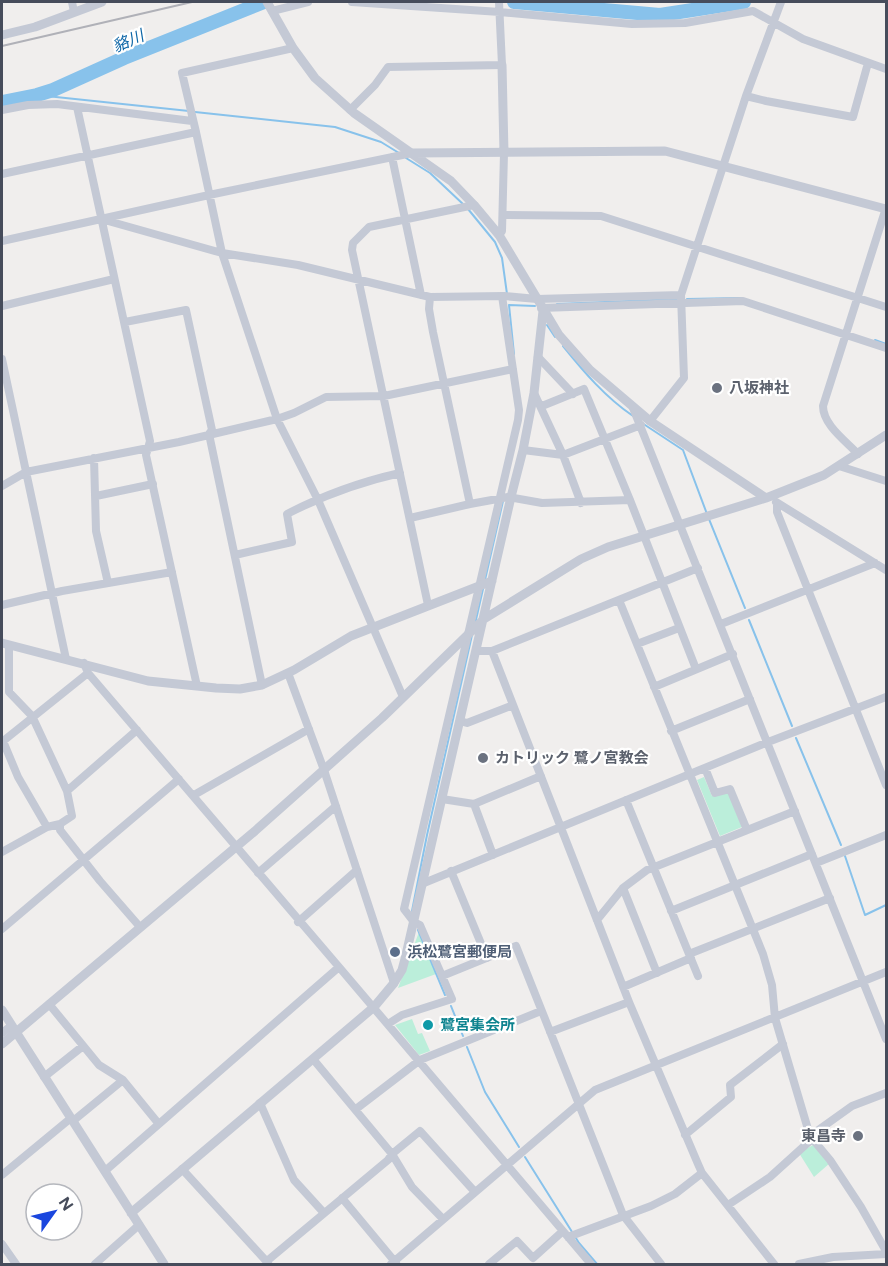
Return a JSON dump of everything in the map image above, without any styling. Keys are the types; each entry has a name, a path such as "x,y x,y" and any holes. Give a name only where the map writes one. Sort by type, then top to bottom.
{"street":[{"path":"72,2 74,12"},
{"path":"2,35 29,29 102,2"},
{"path":"308,2 270,6 293,48 315,78 350,110 451,181 468,206 499,235 540,306 576,355 611,389 650,421 766,498 886,570"},
{"path":"351,2 499,7 632,24 686,23 753,11 803,39 886,69"},
{"path":"650,421 684,378 681,298 746,96 781,2"},
{"path":"499,7 504,153 503,215 502,231 499,235"},
{"path":"293,48 182,73 222,253 277,419 317,499 375,628 403,697"},
{"path":"746,96 853,117 868,63"},
{"path":"350,110 375,85 388,67 502,65"},
{"path":"2,110 57,104 191,118"},
{"path":"77,107 150,441 146,455 197,686"},
{"path":"2,174 196,132"},
{"path":"2,242 209,195 410,153 665,152 723,165 886,209 845,334 823,412 829,424 858,454"},
{"path":"394,157 421,295"},
{"path":"428,605 353,260 353,243 369,227 468,206"},
{"path":"503,215 601,216 886,307"},
{"path":"101,219 222,253 298,265 430,297 506,296 540,306 681,298 743,301 886,348"},
{"path":"2,306 114,279"},
{"path":"131,1213 374,1007 402,970 416,920 476,651 486,583 505,497 518,420 519,410 506,296"},
{"path":"430,297 429,309 470,504"},
{"path":"505,497 524,450 538,357 540,306"},
{"path":"125,322 186,310 212,430 209,434 262,685"},
{"path":"538,357 573,394"},
{"path":"2,359 66,659"},
{"path":"2,486 26,472 277,419 326,397 384,396 513,369"},
{"path":"542,406 584,389 696,669"},
{"path":"534,393 563,454 581,502"},
{"path":"634,409 886,1038"},
{"path":"524,450 563,454 641,425"},
{"path":"2,1033 13,1029 49,1004 237,846 324,770 481,621 580,559 608,547 766,498 824,474 886,435"},
{"path":"94,458 96,531 108,583"},
{"path":"839,466 886,481"},
{"path":"235,555 292,542 287,514 317,499 361,482 400,473"},
{"path":"96,496 153,484"},
{"path":"410,518 505,497 542,503 630,500"},
{"path":"777,503 777,512 886,785"},
{"path":"721,624 875,563"},
{"path":"476,651 492,651 698,568"},
{"path":"2,605 52,593 172,572"},
{"path":"2,852 72,816 67,791 32,716 5,694 5,644 148,681 240,689 262,685 288,673 351,636 486,583"},
{"path":"388,1024 402,1015 452,999 416,920 404,909 470,633 486,583"},
{"path":"620,600 767,966 775,1018 811,1137 830,1160 861,1207 886,1252 833,1257 799,1264"},
{"path":"637,644 679,628"},
{"path":"492,651 629,1002 702,1173 774,1264"},
{"path":"654,687 733,654"},
{"path":"84,663 88,673 194,795 298,922 570,1234 591,1264"},
{"path":"47,827 18,777 2,741 88,673"},
{"path":"288,673 324,770 394,983"},
{"path":"424,883 768,742 886,697"},
{"path":"671,731 750,699"},
{"path":"460,721 467,723 513,705"},
{"path":"194,795 309,729"},
{"path":"67,791 137,730"},
{"path":"705,768 715,793 730,789 747,830"},
{"path":"442,799 474,804 541,776"},
{"path":"2,929 179,779"},
{"path":"626,800 698,976"},
{"path":"474,804 493,855"},
{"path":"258,873 336,806"},
{"path":"597,920 624,888 647,870 795,811"},
{"path":"60,824 60,830 140,927"},
{"path":"816,863 886,835"},
{"path":"671,911 812,854"},
{"path":"298,922 357,870"},
{"path":"451,871 487,958"},
{"path":"624,888 657,973"},
{"path":"623,987 751,928 830,898"},
{"path":"442,976 516,946 623,1215 661,1264"},
{"path":"105,1171 339,967"},
{"path":"342,1198 394,1263 595,1090 886,972"},
{"path":"550,1032 629,1002"},
{"path":"49,1004 99,1065 123,1080 158,1123"},
{"path":"2,1010 164,1264"},
{"path":"356,1109 420,1060 541,1011"},
{"path":"2,1044 13,1029"},
{"path":"685,1135 731,1097 730,1085 783,1044"},
{"path":"44,1077 83,1046"},
{"path":"313,1059 392,1154 412,1187 443,1219"},
{"path":"2,1175 123,1080"},
{"path":"728,1205 770,1177 811,1137 852,1106 886,1093"},
{"path":"260,1104 294,1180 324,1213"},
{"path":"182,1168 268,1263 420,1131 475,1192"},
{"path":"489,1264 517,1241 533,1258 570,1234 651,1206 675,1194 702,1173"},
{"path":"95,1264 139,1225"},
{"path":"2,1244 16,1264"}],"green space":[{"path":"704,777 712,796 728,792 742,827 720,836 697,780"},
{"path":"419,932 436,974 398,988"},
{"path":"412,1019 418,1034 422,1033 430,1051 419,1055 395,1025"},
{"path":"813,1145 830,1163 814,1177 799,1153"}],"waterway":[{"name":"貉川","path":"2,102 53,90 124,58 264,2"},
{"name":"貉川","path":"514,2 660,15 744,2"},
{"path":"37,95 189,111"},
{"path":"195,112 335,127 381,142 399,153"},
{"path":"406,158 430,173 464,205"},
{"path":"468,209 495,242 502,258 507,294"},
{"path":"687,299 741,298"},
{"path":"557,304 677,299"},
{"path":"514,354 509,305 535,306"},
{"path":"547,325 555,337"},
{"path":"875,340 886,344"},
{"path":"563,346 587,375 633,416"},
{"path":"642,423 683,450 707,514"},
{"path":"485,580 503,501"},
{"path":"709,519 745,608"},
{"path":"475,624 483,589"},
{"path":"749,620 792,726"},
{"path":"412,911 472,635"},
{"path":"796,738 841,845"},
{"path":"845,856 865,915 886,905"},
{"path":"418,930 445,995"},
{"path":"451,1006 463,1036"},
{"path":"467,1047 485,1092 519,1147"},
{"path":"525,1157 579,1243 597,1264"}],"railway":[{"path":"2,46 192,2"}],"place":[{"name":"八坂神社","path":"717,388"},
{"name":"カトリック 鷺ノ宮教会","path":"483,758"},
{"name":"浜松鷺宮郵便局","path":"395,952"},
{"name":"鷺宮集会所","path":"428,1025"},
{"name":"東昌寺","path":"858,1136"}]}
